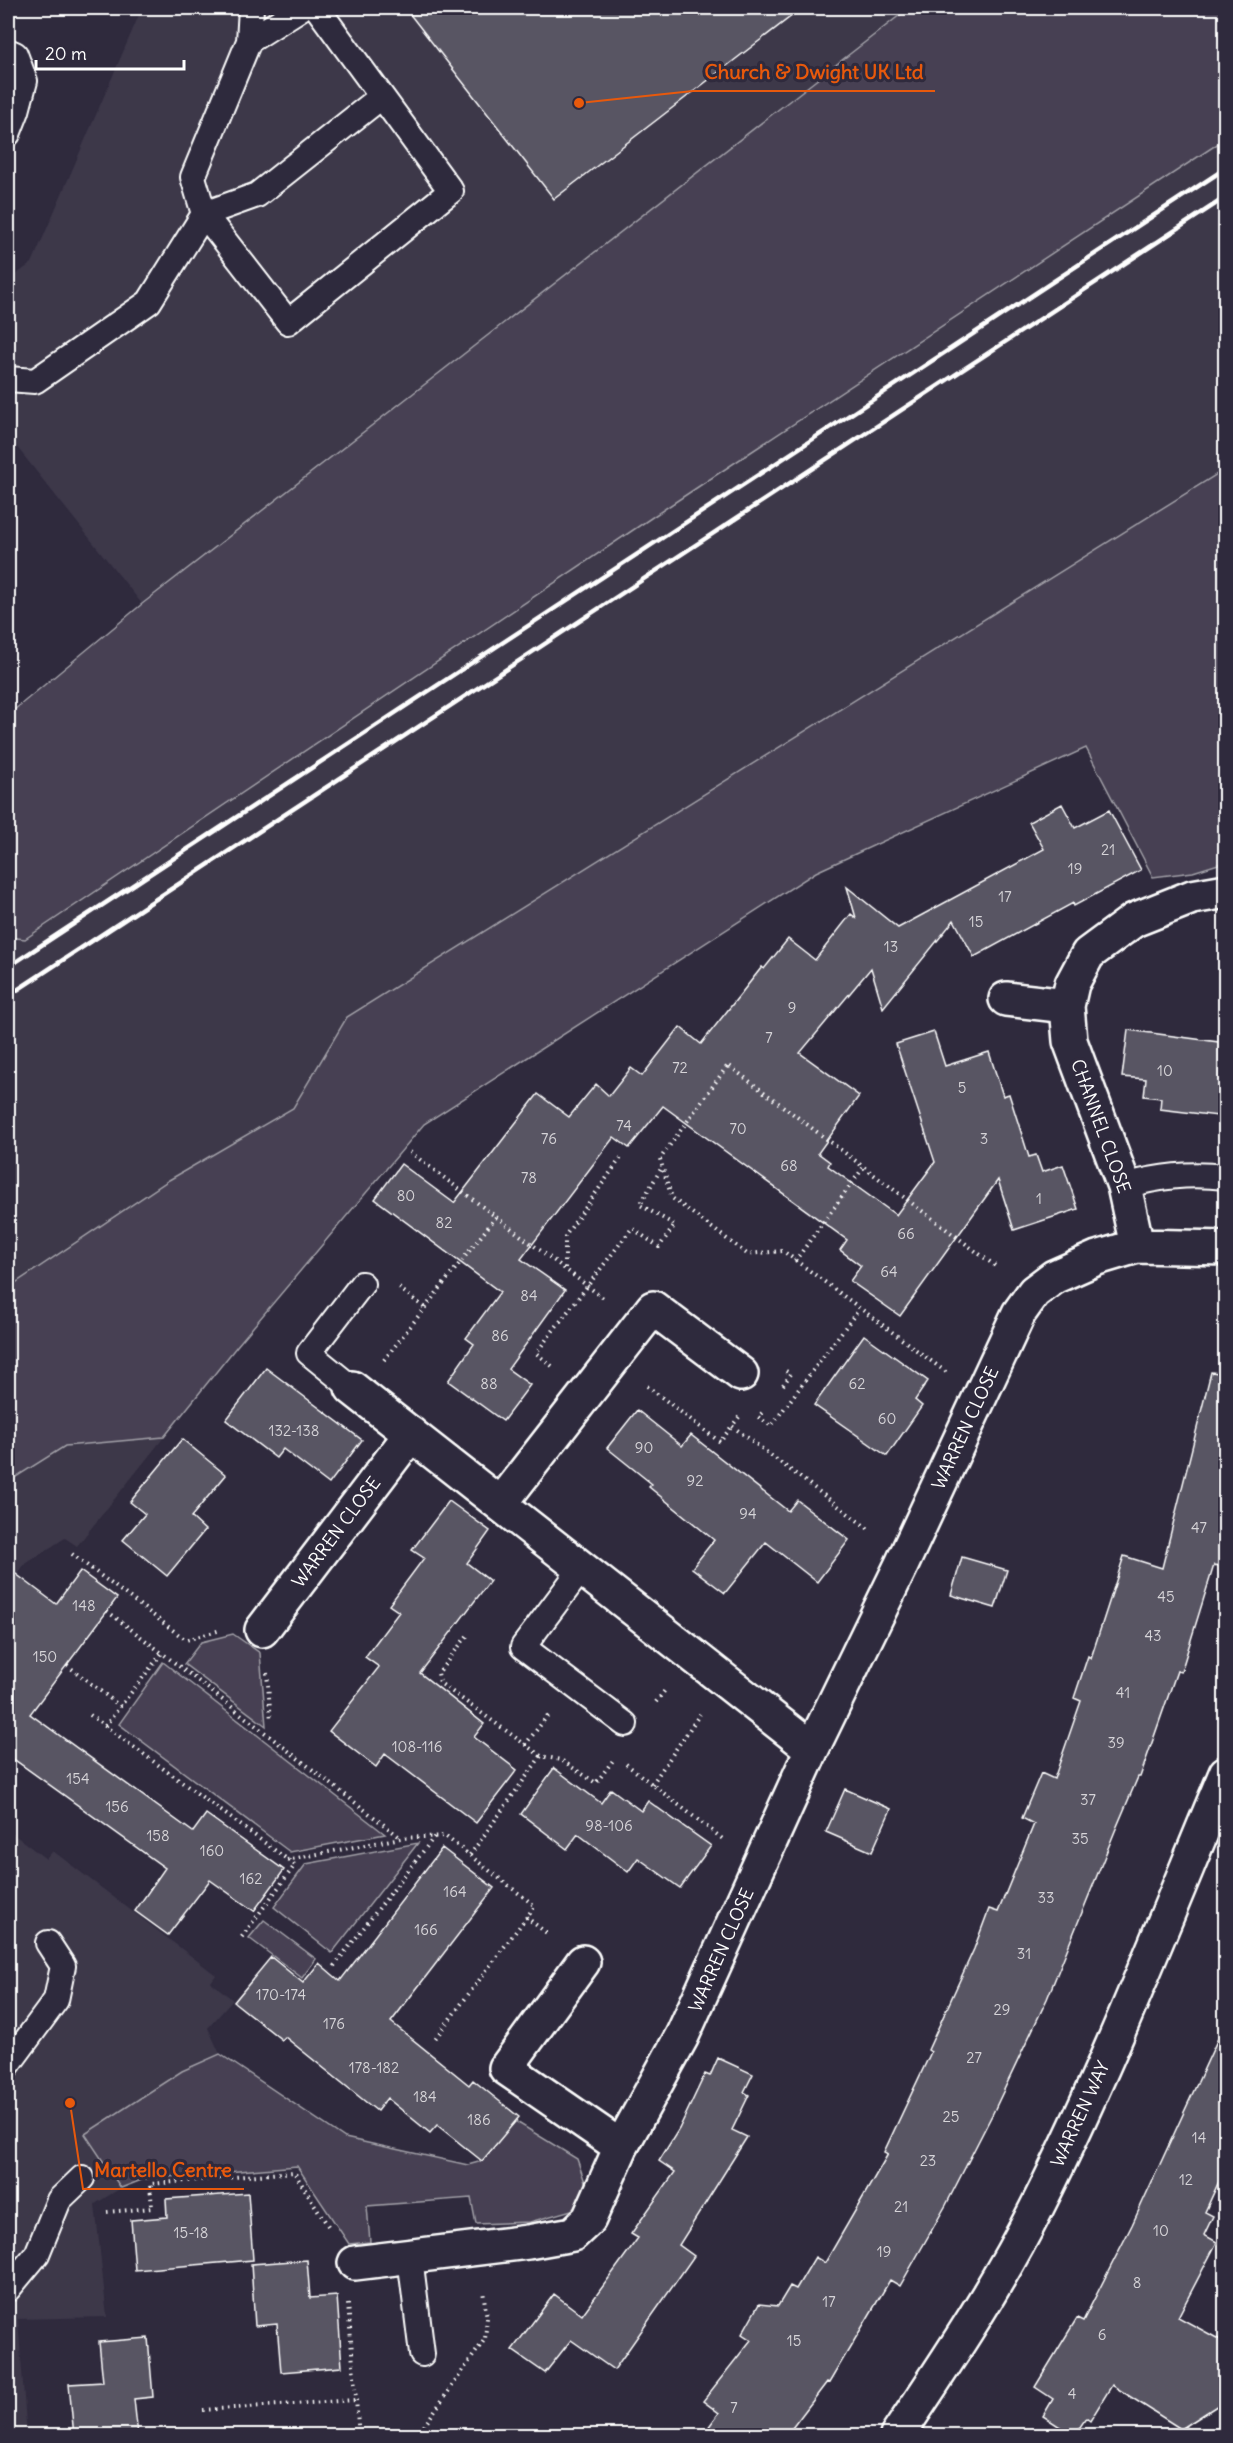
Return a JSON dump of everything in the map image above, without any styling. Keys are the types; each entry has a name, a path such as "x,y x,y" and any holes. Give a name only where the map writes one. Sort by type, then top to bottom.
{"street":[{"name":"CHANNEL CLOSE","path":"1137,1246 1124,1186 1070,1041 1067,1006 1072,984 1088,954 1134,920 1192,897 1226,891"},
{"path":"1006,999 1067,1006"},
{"name":"WARREN CLOSE","path":"355,2263 573,2234 589,2219 621,2146 682,2036 812,1749 902,1564 1019,1313 1034,1292 1054,1276 1097,1258 1137,1246 1226,1248"},
{"path":"500,1503 653,1308 741,1374"},
{"path":"352,1388 812,1749"},
{"name":"WARREN CLOSE","path":"258,1636 411,1434"},
{"name":"WARREN WAY","path":"897,2436 968,2329 1036,2208 1094,2088 1226,1773"},
{"path":"583,1962 506,2068 621,2146"}],"lane":[{"path":"250,8 249,41 193,177 204,214 288,322 451,191 317,8"},
{"path":"249,41 301,8"},
{"path":"8,51 15,54 25,81 8,134"},
{"path":"8,379 35,381 149,302 204,214 257,195 381,97"},
{"path":"1124,1186 1181,1174 1226,1177"},
{"path":"352,1388 309,1353 362,1284"},
{"path":"582,1568 523,1647 625,1724"},
{"path":"8,2065 56,2000 63,1966 48,1943"},
{"path":"8,2289 37,2254 59,2200 82,2178"},
{"path":"410,2257 422,2354"}],"path":[{"path":"952,1376 859,1310 783,1251 747,1254 672,1198 660,1159 728,1065 1003,1271"},
{"path":"410,1152 640,1326"},
{"path":"565,1269 565,1236 623,1155"},
{"path":"553,1367 536,1353 632,1228 659,1247 675,1225 640,1205 662,1167"},
{"path":"795,1261 863,1168"},
{"path":"384,1361 496,1216"},
{"path":"765,1408 758,1417 771,1426 859,1310"},
{"path":"778,1391 791,1374 782,1370"},
{"path":"643,1383 720,1442 746,1407"},
{"path":"732,1426 875,1534"},
{"path":"72,1554 186,1640 232,1627 258,1636 265,1649 272,1720"},
{"path":"107,1611 401,1838"},
{"path":"467,1636 438,1673 440,1683 541,1756 561,1760 596,1783 616,1756"},
{"path":"105,1726 162,1653"},
{"path":"654,1706 693,1655"},
{"path":"67,1665 121,1707"},
{"path":"652,1784 705,1708"},
{"path":"90,1715 295,1865 242,1938"},
{"path":"470,1855 541,1756"},
{"path":"625,1763 725,1841"},
{"path":"334,1966 436,1836"},
{"path":"287,1860 401,1838 446,1836 535,1906 434,2040"},
{"path":"107,2212 152,2208 150,2184 294,2172 332,2231"},
{"path":"417,2436 485,2339 487,2318 477,2248"},
{"path":"348,2299 359,2436"},
{"path":"203,2410 355,2400"}],"shaded area":[{"path":"142,8 1225,8 1225,682 816,872 424,1124 237,1346 77,1546 65,1538 24,1565 8,1587 8,715 142,604 8,436 8,280 32,263"},
{"path":"909,8 1225,8 1225,139 654,516 25,939 8,937 8,715 142,604"},
{"path":"1225,469 1225,862 1193,872 1153,877 1086,748 816,872 424,1124 237,1346 164,1437 65,1446 8,1482 8,1288 169,1180 293,1108 347,1017"},
{"path":"233,1634 260,1653 266,1726 184,1664 201,1642"},
{"path":"163,1662 385,1834 290,1852 119,1724"},
{"path":"8,1830 46,1859 53,1851 216,1975 211,1982 233,2000 208,2028 220,2054 182,2071 85,2134 121,2188 95,2204 107,2317 18,2319 27,2436 8,2435"},
{"path":"418,1843 332,1953 274,1907 306,1864"},
{"path":"264,1920 316,1959 302,1978 249,1938"},
{"path":"220,2054 345,2138 468,2165 482,2161 515,2121 577,2159 586,2185 582,2207 530,2222 476,2224 471,2198 367,2206 370,2242 349,2244 297,2166 144,2179 121,2188 85,2134 182,2071"}],"building":[{"path":"405,8 802,8 554,199"},
{"path":"1062,804 1075,828 1109,810 1141,870 1074,906 1073,903 974,957 954,920 883,1008 871,968 800,1053 859,1096 818,1153 830,1162 828,1166 896,1215 935,1162 896,1044 934,1032 945,1066 989,1052 1003,1096 1009,1094 1029,1157 1036,1155 1042,1172 1063,1165 1078,1209 1014,1230 998,1180 900,1316 850,1281 861,1266 840,1250 847,1240 663,1106 629,1148 614,1137 521,1259 565,1290 508,1369 530,1385 503,1421 448,1381 474,1344 466,1338 500,1292 375,1199 401,1164 454,1203 538,1094 569,1117 596,1084 609,1096 631,1068 642,1076 680,1027 701,1044 762,967 764,969 788,939 815,960 851,914 856,918 847,887 898,928 1044,849 1029,822"},
{"path":"1128,1030 1226,1043 1226,1117 1160,1109 1161,1098 1144,1096 1146,1079 1122,1077"},
{"path":"864,1335 928,1381 915,1400 922,1406 887,1456 814,1405"},
{"path":"266,1368 362,1440 329,1484 283,1449 276,1458 226,1420"},
{"path":"1211,1372 1226,1374 1226,1539 1219,1566 1214,1565 1181,1672 1177,1671 1140,1777 1138,1777 1115,1831 1047,1999 993,2113 946,2205 900,2286 890,2280 829,2383 827,2382 786,2436 702,2436 719,2413 703,2401 751,2340 742,2334 759,2304 778,2306 790,2286 796,2289 815,2257 825,2263 888,2154 884,2152 931,2052 928,2050 974,1949 989,1909 998,1912 1034,1824 1022,1818 1041,1773 1054,1779 1081,1701 1074,1698 1088,1656 1091,1658 1124,1556 1162,1568"},
{"path":"637,1410 682,1446 691,1435 788,1511 797,1500 849,1540 817,1582 766,1542 725,1593 692,1568 714,1540 649,1487 652,1484 607,1448"},
{"path":"182,1439 226,1475 191,1517 205,1530 167,1576 123,1540 145,1514 130,1502"},
{"path":"449,1501 490,1531 467,1563 490,1581 420,1673 484,1724 474,1737 517,1770 476,1823 385,1754 376,1767 329,1731 379,1667 365,1657 399,1612 389,1605 424,1558 412,1550"},
{"path":"962,1557 1007,1570 995,1608 951,1595"},
{"path":"8,1568 56,1604 80,1571 117,1598 30,1714 193,1832 206,1814 284,1870 254,1911 210,1880 168,1935 135,1911 165,1868 8,1755"},
{"path":"554,1768 601,1803 611,1789 641,1811 648,1801 711,1846 680,1888 638,1858 628,1872 578,1834 567,1849 521,1814"},
{"path":"845,1789 891,1809 872,1852 826,1832"},
{"path":"442,1848 494,1888 391,2022 469,2085 473,2080 519,2117 482,2161 437,2125 430,2133 387,2098 377,2111 285,2037 282,2040 234,2002 271,1957 303,1983 319,1963 340,1981"},
{"path":"1226,2021 1226,2166 1205,2212 1213,2216 1204,2235 1217,2242 1178,2317 1226,2343 1226,2400 1181,2429 1112,2385 1090,2421 1086,2418 1074,2436 1043,2416 1053,2399 1035,2387 1077,2318 1083,2321 1132,2225"},
{"path":"718,2058 753,2074 744,2092 749,2095 732,2130 747,2137 679,2245 694,2256 614,2370 571,2340 545,2373 512,2350 554,2294 582,2315 638,2238 631,2234 675,2172 659,2161 679,2129 705,2074 710,2076"},
{"path":"248,2193 253,2260 135,2270 131,2220 167,2217 166,2199"},
{"path":"307,2260 310,2298 337,2296 342,2367 281,2372 277,2324 255,2326 251,2264"},
{"path":"148,2338 153,2397 134,2399 138,2436 74,2436 69,2384 103,2382 99,2342"}],"railway":[{"path":"8,967 1226,168"},
{"path":"8,996 1226,197"}],"place":[{"name":"Church & Dwight UK Ltd","path":"579,103"},
{"name":"Martello Centre","path":"70,2103"}]}
